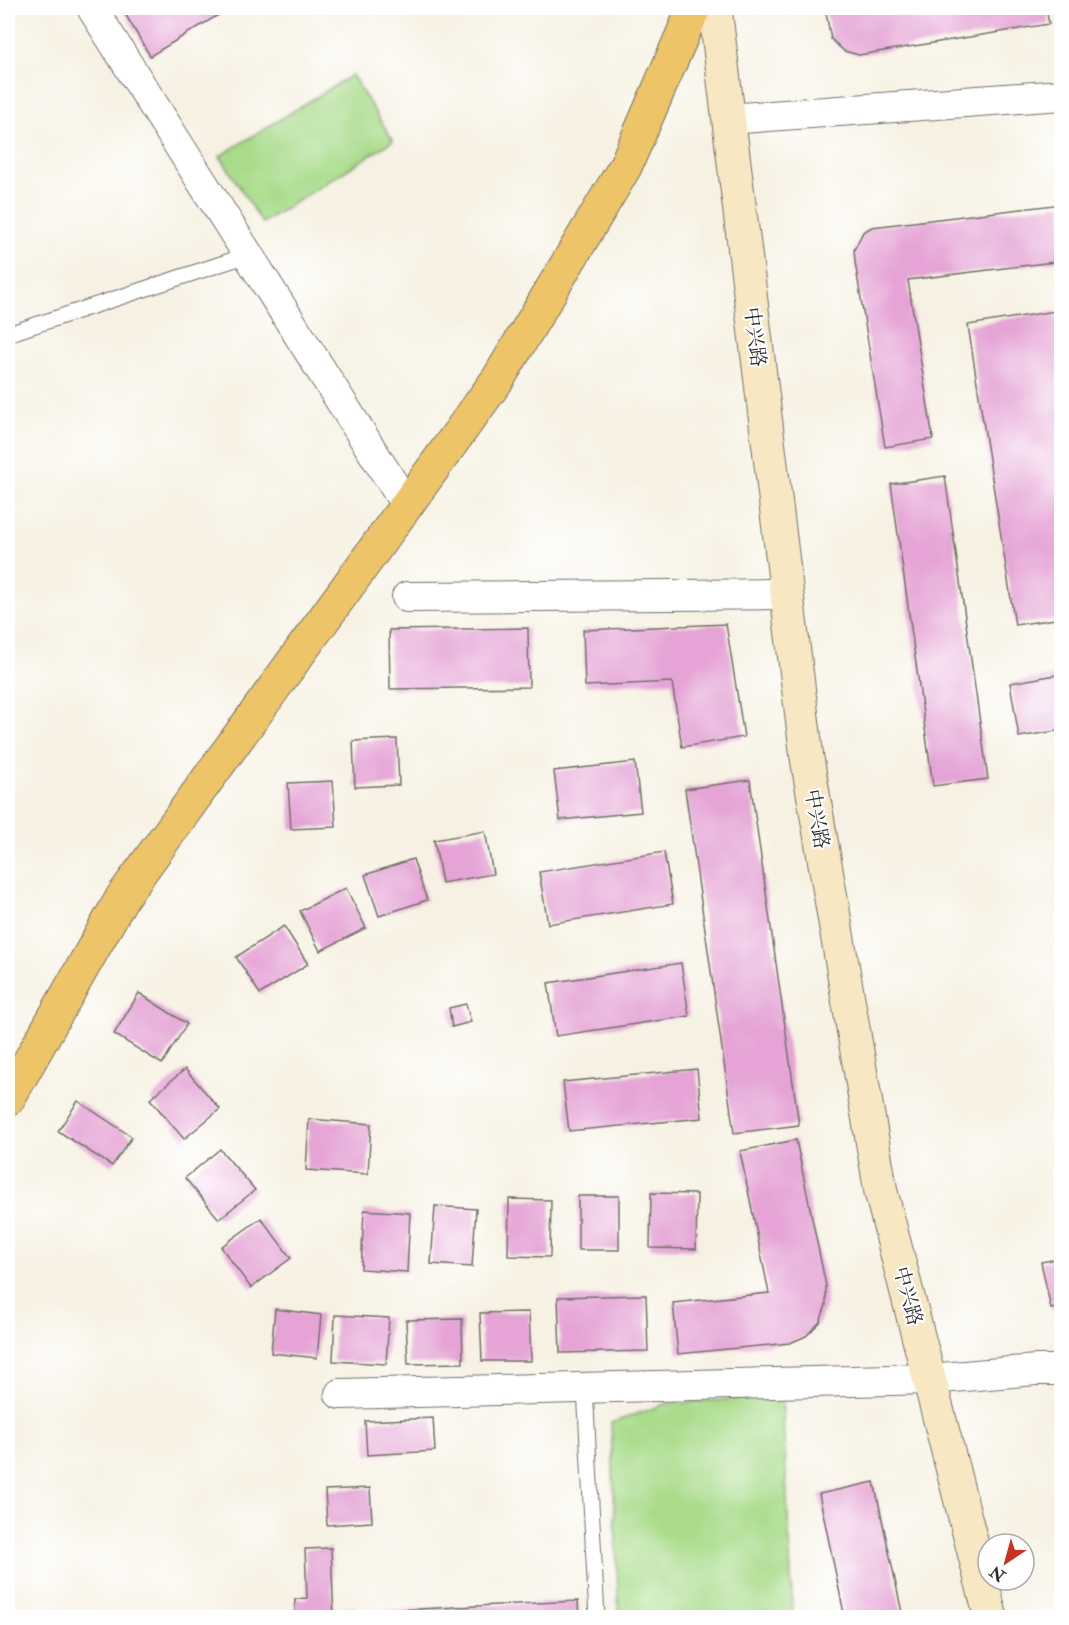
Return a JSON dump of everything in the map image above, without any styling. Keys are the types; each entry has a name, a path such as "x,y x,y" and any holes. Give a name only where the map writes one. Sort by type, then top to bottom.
{"main road":[{"path":"8,1099 123,896 498,379 625,167 694,8"},
{"name":"中兴路","path":"715,8 807,758 881,1192 991,1617"}],"street":[{"path":"92,8 407,506"},
{"path":"728,119 1062,95"},
{"path":"407,597 787,594"},
{"path":"340,1394 929,1379 1062,1370"}],"lane":[{"path":"8,334 248,255"},
{"path":"585,1388 597,1617"}],"green space":[{"path":"352,75 393,141 262,223 220,156"},
{"path":"782,1396 793,1617 619,1617 611,1423 665,1404"}],"building":[{"path":"131,8 230,8 150,56 124,12"},
{"path":"825,8 1046,8 1049,24 859,55 844,51 831,39"},
{"path":"1062,204 1062,261 908,280 933,439 885,447 855,262 854,250 863,232 872,227"},
{"path":"1055,311 1062,353 1062,618 1015,625 968,325"},
{"path":"945,476 988,779 933,786 891,484"},
{"path":"726,624 744,737 682,747 672,682 585,686 583,630"},
{"path":"528,628 529,687 390,689 389,630"},
{"path":"1062,674 1062,730 1019,737 1010,683"},
{"path":"397,739 399,785 355,787 353,741"},
{"path":"635,762 641,812 560,820 554,771"},
{"path":"750,780 799,1125 734,1133 685,789"},
{"path":"333,781 336,827 291,829 288,783"},
{"path":"485,831 493,874 442,883 434,840"},
{"path":"664,852 673,904 548,924 539,872"},
{"path":"413,859 427,900 379,916 365,875"},
{"path":"346,888 366,928 320,951 300,911"},
{"path":"284,926 308,964 260,994 236,957"},
{"path":"681,963 689,1016 556,1036 548,983"},
{"path":"139,993 187,1024 162,1064 114,1034"},
{"path":"466,1004 471,1022 452,1027 449,1008"},
{"path":"185,1069 220,1109 184,1139 150,1099"},
{"path":"697,1069 702,1118 569,1131 563,1082"},
{"path":"78,1101 132,1137 112,1166 58,1131"},
{"path":"309,1119 371,1124 368,1174 306,1170"},
{"path":"796,1140 826,1286 826,1305 820,1322 806,1336 790,1343 678,1354 673,1303 769,1293 740,1151"},
{"path":"220,1149 255,1190 219,1219 185,1178"},
{"path":"651,1193 697,1194 696,1249 650,1248"},
{"path":"578,1196 619,1196 619,1250 578,1250"},
{"path":"509,1199 551,1200 550,1257 508,1256"},
{"path":"435,1206 476,1209 472,1267 431,1264"},
{"path":"364,1210 410,1213 407,1272 361,1269"},
{"path":"261,1218 291,1258 251,1288 221,1247"},
{"path":"1062,1258 1062,1307 1051,1309 1041,1262"},
{"path":"646,1295 648,1351 560,1353 558,1297"},
{"path":"275,1309 321,1315 317,1358 271,1353"},
{"path":"529,1312 531,1361 482,1361 480,1313"},
{"path":"335,1315 389,1318 386,1364 333,1361"},
{"path":"462,1319 463,1363 408,1364 406,1320"},
{"path":"433,1418 435,1451 367,1455 365,1421"},
{"path":"874,1482 903,1617 845,1618 819,1494"},
{"path":"370,1488 372,1522 327,1525 325,1490"},
{"path":"331,1548 334,1618 295,1618 295,1599 307,1598 305,1549"},
{"path":"578,1601 579,1618 340,1618 339,1613"}]}
